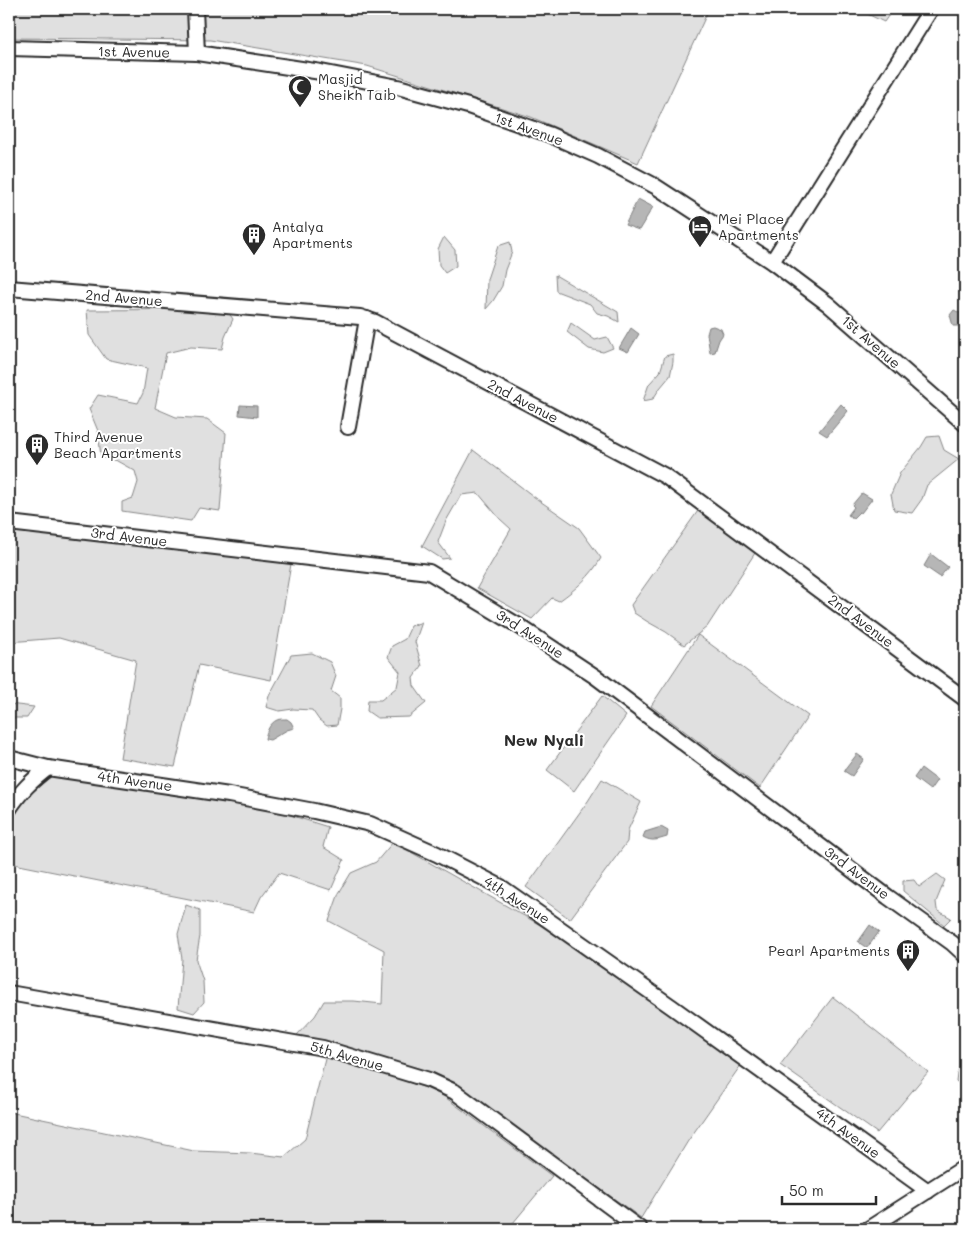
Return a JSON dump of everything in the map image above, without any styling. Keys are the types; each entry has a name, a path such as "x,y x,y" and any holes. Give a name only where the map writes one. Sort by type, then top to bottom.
{"street":[{"path":"195,9 197,53"},
{"path":"772,262 931,9"},
{"name":"1st Avenue","path":"9,48 197,53 321,72 398,87 468,106 548,134 598,156 655,186 772,262 828,304 965,424"},
{"name":"2nd Avenue","path":"9,288 350,316 367,319 665,476 965,699"},
{"path":"348,428 367,319"},
{"name":"3rd Avenue","path":"9,523 429,572 519,626 596,677 952,943 965,955"},
{"name":"4th Avenue","path":"9,758 48,768 229,795 314,811 370,824 437,854 501,887 928,1191"},
{"path":"9,809 20,792 48,768"},
{"name":"5th Avenue","path":"9,993 323,1048 429,1080 454,1092 640,1229"},
{"path":"868,1229 965,1167"}],"shaded area":[{"path":"9,9 709,9 638,163 531,117 367,66 210,40 9,38"},
{"path":"857,9 893,9 884,22"},
{"path":"638,199 653,207 639,230 625,225"},
{"path":"444,237 455,250 456,266 445,273 439,265 438,249"},
{"path":"510,242 512,252 505,270 502,286 486,309 487,279 498,246"},
{"path":"555,275 618,312 619,322 597,313 590,304 556,291"},
{"path":"226,309 233,319 222,349 191,347 166,353 155,408 176,417 207,419 226,433 220,511 199,508 191,521 122,511 122,502 133,498 138,482 135,471 117,461 101,457 98,431 89,409 98,395 138,403 143,393 147,368 106,359 89,335 87,310"},
{"path":"954,310 965,317 965,328 953,326 950,315"},
{"path":"571,323 595,340 607,337 613,348 603,352 589,349 567,332"},
{"path":"713,326 721,329 723,334 715,352 710,353 707,334 709,327"},
{"path":"631,328 639,334 628,352 619,348"},
{"path":"673,354 670,376 653,399 643,401 649,384 660,372 665,356"},
{"path":"841,404 848,411 827,436 819,431"},
{"path":"240,405 257,406 257,417 239,415"},
{"path":"939,436 944,450 959,459 927,485 922,499 912,513 894,510 891,494 900,473 927,437"},
{"path":"473,450 537,499 579,528 601,558 593,571 577,587 559,601 552,598 532,619 477,588 511,529 478,493 461,495 446,521 438,542 450,558 442,559 422,546"},
{"path":"862,493 872,499 861,513 859,512 853,518 848,515 854,507 852,505"},
{"path":"700,508 755,553 707,627 684,645 634,613 631,605"},
{"path":"9,529 291,564 271,680 199,665 175,767 120,758 136,660 59,638 9,642"},
{"path":"931,554 948,567 940,577 924,566"},
{"path":"422,622 415,642 422,666 413,678 414,686 426,703 409,717 377,718 367,711 368,700 381,700 397,687 400,672 388,657 392,646 405,639 411,626"},
{"path":"698,635 808,716 760,788 651,706"},
{"path":"312,653 330,662 336,676 331,691 340,698 337,725 327,726 319,720 312,710 293,709 279,711 266,707 269,696 291,655"},
{"path":"602,696 626,716 574,791 547,770"},
{"path":"9,704 34,707 27,718 9,718"},
{"path":"287,719 294,728 270,740 265,739 272,723"},
{"path":"857,754 864,759 852,776 844,771"},
{"path":"921,768 937,780 930,790 914,778"},
{"path":"52,776 112,783 277,811 328,827 323,847 344,860 331,890 279,873 261,897 254,912 9,863 9,830 11,822 26,795"},
{"path":"602,779 641,802 628,830 627,842 570,919 526,887"},
{"path":"661,827 668,831 667,837 649,840 643,837 645,832"},
{"path":"393,842 558,935 741,1065 688,1141 641,1218 507,1122 430,1073 296,1036 315,1016 324,1001 354,1001 382,1004 384,950 329,921 339,893 351,873 376,862"},
{"path":"937,874 945,880 936,902 937,910 951,918 944,925 903,891 903,881 914,880 919,887"},
{"path":"186,905 200,910 200,936 196,960 203,981 204,1002 194,1013 178,1008 182,959 178,934"},
{"path":"870,925 879,932 867,948 858,942"},
{"path":"833,997 928,1072 877,1133 780,1065"},
{"path":"326,1055 438,1092 552,1176 508,1229 55,1229 9,1222 9,1112 194,1151 250,1153 284,1157 305,1139"},
{"path":"965,1055 965,1088 956,1081 957,1073"}],"place":[{"name":"Masjid Sheikh Taib","path":"300,108"},
{"name":"Mei Place Apartments","path":"700,248"},
{"name":"Antalya Apartments","path":"254,256"},
{"name":"Third Avenue Beach Apartments","path":"37,466"},
{"name":"Pearl Apartments","path":"908,972"}],"district":[{"name":"New Nyali","path":"544,740"}]}
